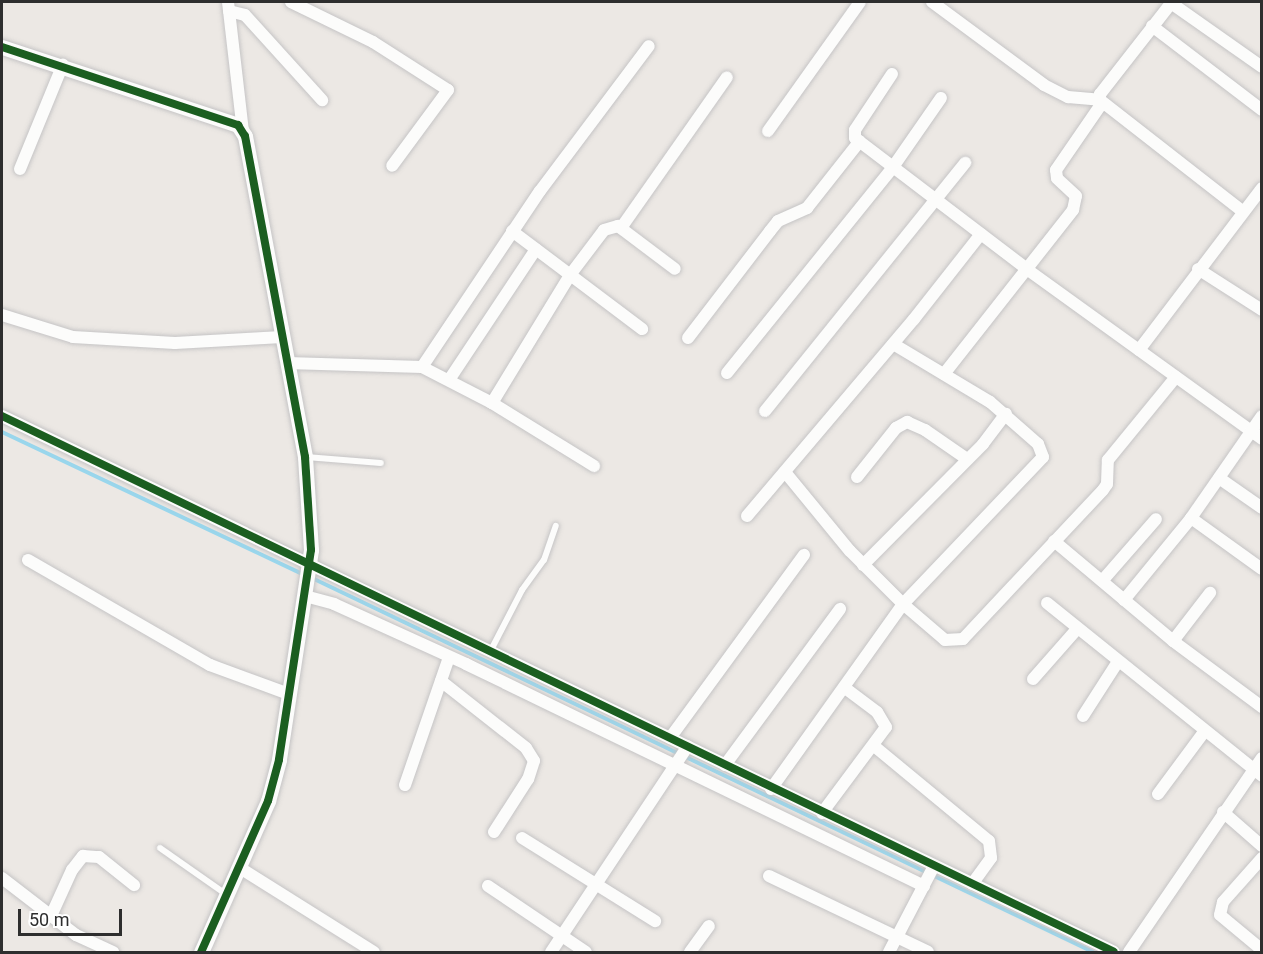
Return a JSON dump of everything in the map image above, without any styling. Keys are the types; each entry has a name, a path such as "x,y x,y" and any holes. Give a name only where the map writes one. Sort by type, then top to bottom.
{"street":[{"path":"291,2 373,42 448,90 392,166"},
{"path":"768,131 860,2"},
{"path":"932,2 1044,85 1068,97 1101,102 1242,211"},
{"path":"944,374 1028,270 1076,203 1076,196 1057,178 1056,170 1101,102 1100,94 1171,2 1262,67"},
{"path":"228,6 245,15 322,100"},
{"path":"201,952 268,801 289,694 305,593 311,510 305,457 243,131 228,6"},
{"path":"1152,26 1262,110"},
{"path":"422,367 512,231 649,46"},
{"path":"2,47 63,64 238,125 243,131"},
{"path":"20,169 63,64"},
{"path":"892,74 855,130 860,141 1028,270 1262,439"},
{"path":"621,228 727,77"},
{"path":"727,373 893,167 941,98"},
{"path":"688,338 774,226 807,208 860,141"},
{"path":"765,411 965,163"},
{"path":"1139,350 1242,211 1262,188"},
{"path":"492,403 570,275 604,230 621,228 675,270"},
{"path":"512,231 642,329"},
{"path":"747,516 893,344 981,234"},
{"path":"449,380 536,249"},
{"path":"1198,269 1262,310"},
{"path":"2,315 74,337 185,344 282,337"},
{"path":"771,789 903,604 1041,462 1038,444 1006,414 893,344"},
{"path":"287,363 422,367 492,403 594,466"},
{"path":"785,472 863,565 903,604 945,640 963,639 1103,490 1107,484 1108,460 1176,377"},
{"path":"863,565 967,459 1006,414"},
{"path":"2,416 308,567 670,738 682,756 725,765 822,813 929,876"},
{"path":"1124,600 1191,518 1262,416"},
{"path":"857,477 896,428 907,422 925,430 967,459"},
{"path":"1220,478 1262,508"},
{"path":"1191,518 1262,569"},
{"path":"1102,581 1156,519"},
{"path":"1054,541 1173,641 1262,707"},
{"path":"670,738 804,555"},
{"path":"28,560 210,665 289,694"},
{"path":"305,593 682,756 929,876 972,884 1114,952"},
{"path":"1173,641 1210,593"},
{"path":"1047,603 1117,663 1258,772"},
{"path":"725,765 840,609"},
{"path":"1033,679 1077,629"},
{"path":"405,785 449,657"},
{"path":"1083,716 1117,663"},
{"path":"441,681 526,748 534,761 528,779 494,832"},
{"path":"822,813 886,727 885,721 845,688"},
{"path":"1158,794 1204,732"},
{"path":"874,746 989,842 991,858 972,884"},
{"path":"551,952 599,884 682,756"},
{"path":"1129,952 1223,812 1258,772 1262,758"},
{"path":"1223,812 1262,846"},
{"path":"522,838 655,921"},
{"path":"51,916 72,870 83,856 99,857 134,885"},
{"path":"1262,858 1223,902 1220,915 1262,950"},
{"path":"240,868 374,952"},
{"path":"769,876 927,952"},
{"path":"889,952 929,876"},
{"path":"2,879 76,935 113,952"},
{"path":"488,886 561,938 586,952"},
{"path":"690,952 709,926"}],"lane":[{"path":"305,457 381,463"},
{"path":"490,653 522,590 544,560 556,526"},
{"path":"160,849 227,895"}],"waterway":[{"path":"2,432 302,574"},
{"path":"312,578 1093,952"}],"cycle path":[{"path":"2,47 238,125 245,136 305,457 311,550 279,760 268,801 201,952"},
{"path":"2,416 1114,952"}]}
